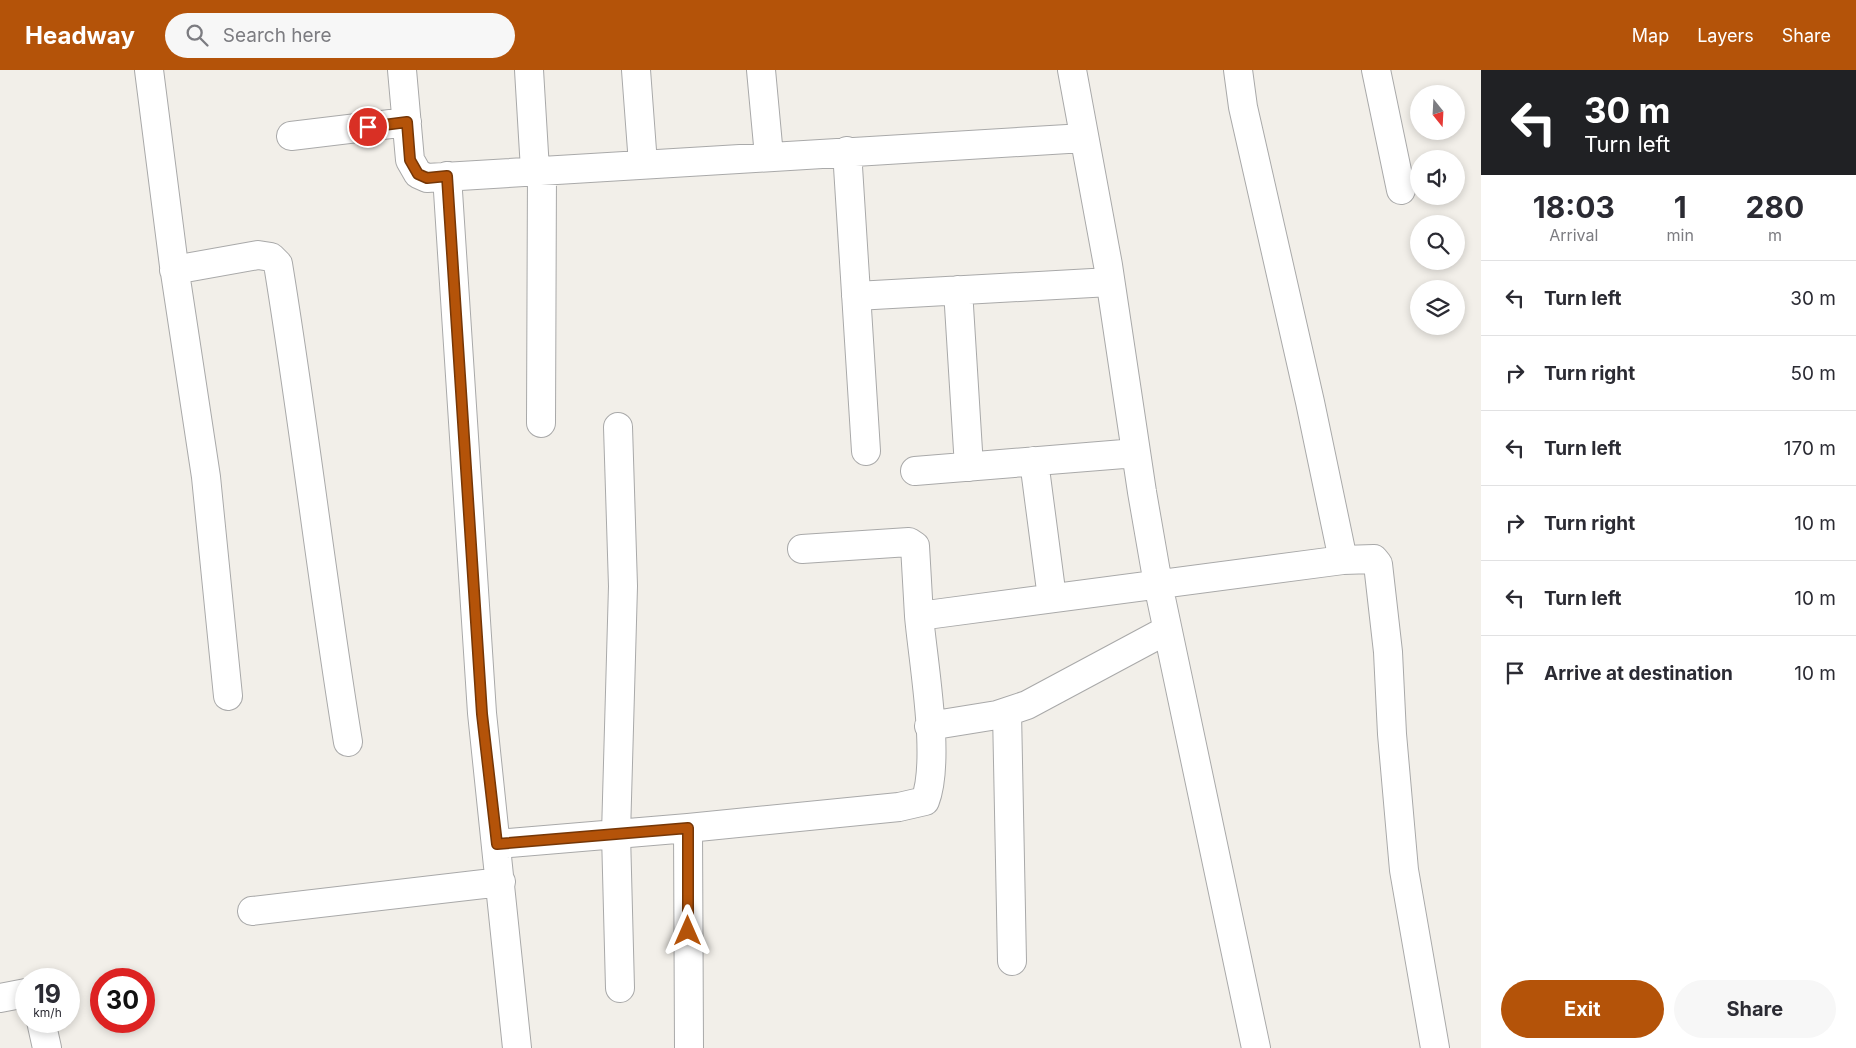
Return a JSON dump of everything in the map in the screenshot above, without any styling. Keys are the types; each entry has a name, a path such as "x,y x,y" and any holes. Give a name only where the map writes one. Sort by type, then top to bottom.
{"street":[{"path":"149,70 174,270 206,477 228,696"},
{"path":"402,70 410,160 418,174 427,178 1084,138"},
{"path":"529,70 538,170 541,423"},
{"path":"636,70 643,164"},
{"path":"761,70 768,156"},
{"path":"1072,70 1110,282 1158,584 1256,1048"},
{"path":"1238,70 1243,108 1310,402 1343,560"},
{"path":"1376,70 1401,190"},
{"path":"291,136 407,122"},
{"path":"847,151 866,451"},
{"path":"447,176 482,714 517,1048"},
{"path":"174,270 258,255 271,257 278,264 296,376 329,623 348,742"},
{"path":"856,296 1110,282"},
{"path":"958,290 969,467"},
{"path":"618,427 623,586 616,834 620,988"},
{"path":"915,471 1136,453"},
{"path":"1034,462 1052,598"},
{"path":"497,844 688,828 899,807 925,800 929,790 931,743 919,616 915,546 910,542 802,549"},
{"path":"919,616 1343,560 1374,559 1378,564 1388,652 1392,734 1404,870 1434,1048"},
{"path":"930,726 1007,712 1027,705 1168,630"},
{"path":"1007,712 1012,961"},
{"path":"688,828 689,1048"},
{"path":"252,912 501,882"},
{"path":"0,998 15,995"},
{"path":"44,1033 47,1048"}],"route":[{"path":"368,127 407,122 410,160 418,174 427,178 447,176 482,714 497,844 688,828 688,931"}]}
